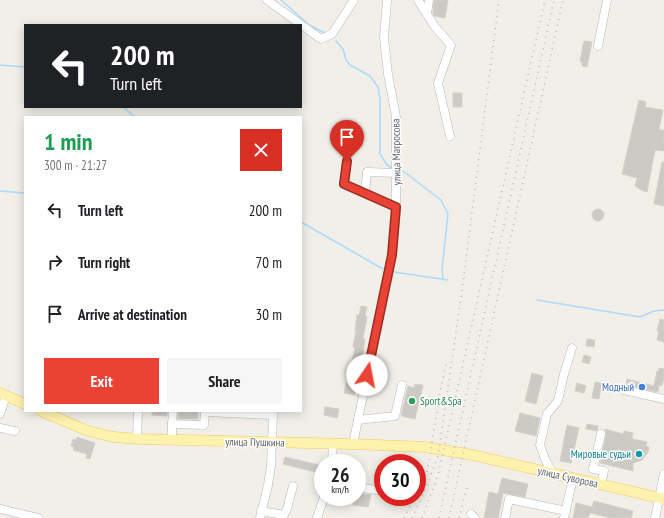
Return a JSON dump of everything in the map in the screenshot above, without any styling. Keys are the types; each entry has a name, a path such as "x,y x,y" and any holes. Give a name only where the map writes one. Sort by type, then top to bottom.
{"main road":[{"path":"3,395 24,404"},
{"name":"улица Пушкина","path":"43,412 88,431 112,437 424,447 473,455"},
{"name":"улица Суворова","path":"473,455 662,499"}],"street":[{"path":"267,0 300,24"},
{"path":"302,25 321,39 332,34 354,0"},
{"name":"улица Матросова","path":"353,444 392,255 396,207 396,117 388,74 384,38 387,0"},
{"path":"418,0 435,27 451,45 438,83 450,136"},
{"path":"427,14 429,0"},
{"path":"598,46 607,0"},
{"path":"347,161 344,184 396,207"},
{"path":"365,193 367,172 397,173"},
{"path":"553,474 540,445 547,414 558,401 572,348"},
{"path":"358,420 394,416 402,385"},
{"path":"624,390 664,399"},
{"path":"0,414 3,395"},
{"path":"137,439 138,412"},
{"path":"172,440 173,412"},
{"path":"172,424 204,425 205,412 255,413 273,415 271,466 260,514 284,515 293,486"},
{"path":"0,428 15,431"},
{"path":"600,434 593,469 604,471 602,485"},
{"path":"332,454 333,444"},
{"path":"655,518 662,499 664,474"},
{"path":"505,518 509,499 565,514 573,478"},
{"path":"318,518 321,506"},
{"path":"0,509 38,518"}],"building":[{"path":"434,0 448,0 445,18 434,16"},
{"path":"584,41 592,42 587,67 582,66 582,62 580,61"},
{"path":"453,93 462,93 462,107 453,107"},
{"path":"639,100 646,102 645,107 663,110 659,130 664,130 664,151 655,150 647,192 635,186 637,178 622,174"},
{"path":"662,162 664,162 664,206 654,204"},
{"path":"596,209 600,209 604,215 600,221 596,221 592,217 592,213"},
{"path":"361,306 367,307 365,316 367,317 363,339 365,339 361,365 352,363 355,347 353,347 357,315 359,315"},
{"path":"660,319 664,320 664,342 657,340 659,331 657,331"},
{"path":"587,339 595,340 594,347 586,346"},
{"path":"584,355 591,357 589,364 582,362"},
{"path":"659,368 664,369 664,378 662,386 659,385 658,392 626,385 627,379 654,386"},
{"path":"351,372 359,374 354,395 344,393 346,383 349,384"},
{"path":"532,373 543,376 536,404 525,401"},
{"path":"595,382 602,383 599,399 592,398"},
{"path":"577,383 586,386 584,393 575,391"},
{"path":"415,384 423,385 415,419 401,416 408,386 414,388"},
{"path":"325,407 339,409 337,418 324,415"},
{"path":"152,412 167,412 167,416 152,415"},
{"path":"178,412 198,412 198,419 178,419"},
{"path":"520,413 540,418 536,436 515,431"},
{"path":"587,424 598,426 597,431 586,429"},
{"path":"567,425 579,428 571,463 560,461"},
{"path":"605,429 623,434 624,431 633,433 632,439 647,442 646,446 649,447 648,452 642,460 633,463 633,471 600,463 606,435"},
{"path":"77,437 95,443 90,459 86,458 87,454 73,450 74,447 71,446 73,439 76,440"},
{"path":"285,457 314,464 314,472 283,464"},
{"path":"502,478 528,484 525,497 503,493 498,518 484,518 489,492 498,494"},
{"path":"366,494 371,495 368,507 360,506 366,506"},
{"path":"594,501 633,511 631,518 611,518 590,513 588,518 573,518 576,503 592,507"}],"waterway":[{"path":"281,0 309,25 325,33"},
{"path":"336,41 343,49 346,60 350,65 370,76 378,87 380,99 380,154 387,165 392,168"},
{"path":"0,65 24,67"},
{"path":"124,108 134,116"},
{"path":"403,171 441,200 448,214 442,269 443,280"},
{"path":"0,191 24,193"},
{"path":"302,223 383,269"},
{"path":"394,272 448,280"},
{"path":"537,300 640,317 654,311 664,310"}],"railway":[{"path":"412,518 423,495 438,456 462,291 499,0"},
{"path":"422,518 438,475 545,0"},
{"path":"439,518 554,0"},
{"path":"449,518 563,0"},
{"path":"427,472 447,360"},
{"path":"459,518 467,487"},
{"path":"404,518 410,506"}],"place":[{"name":"Модный","path":"642,387"},
{"name":"Sport&Spa","path":"412,401"},
{"name":"Мировые судьи","path":"639,454"}],"route":[{"path":"347,161 344,184 396,207 392,255 367,375"}]}
